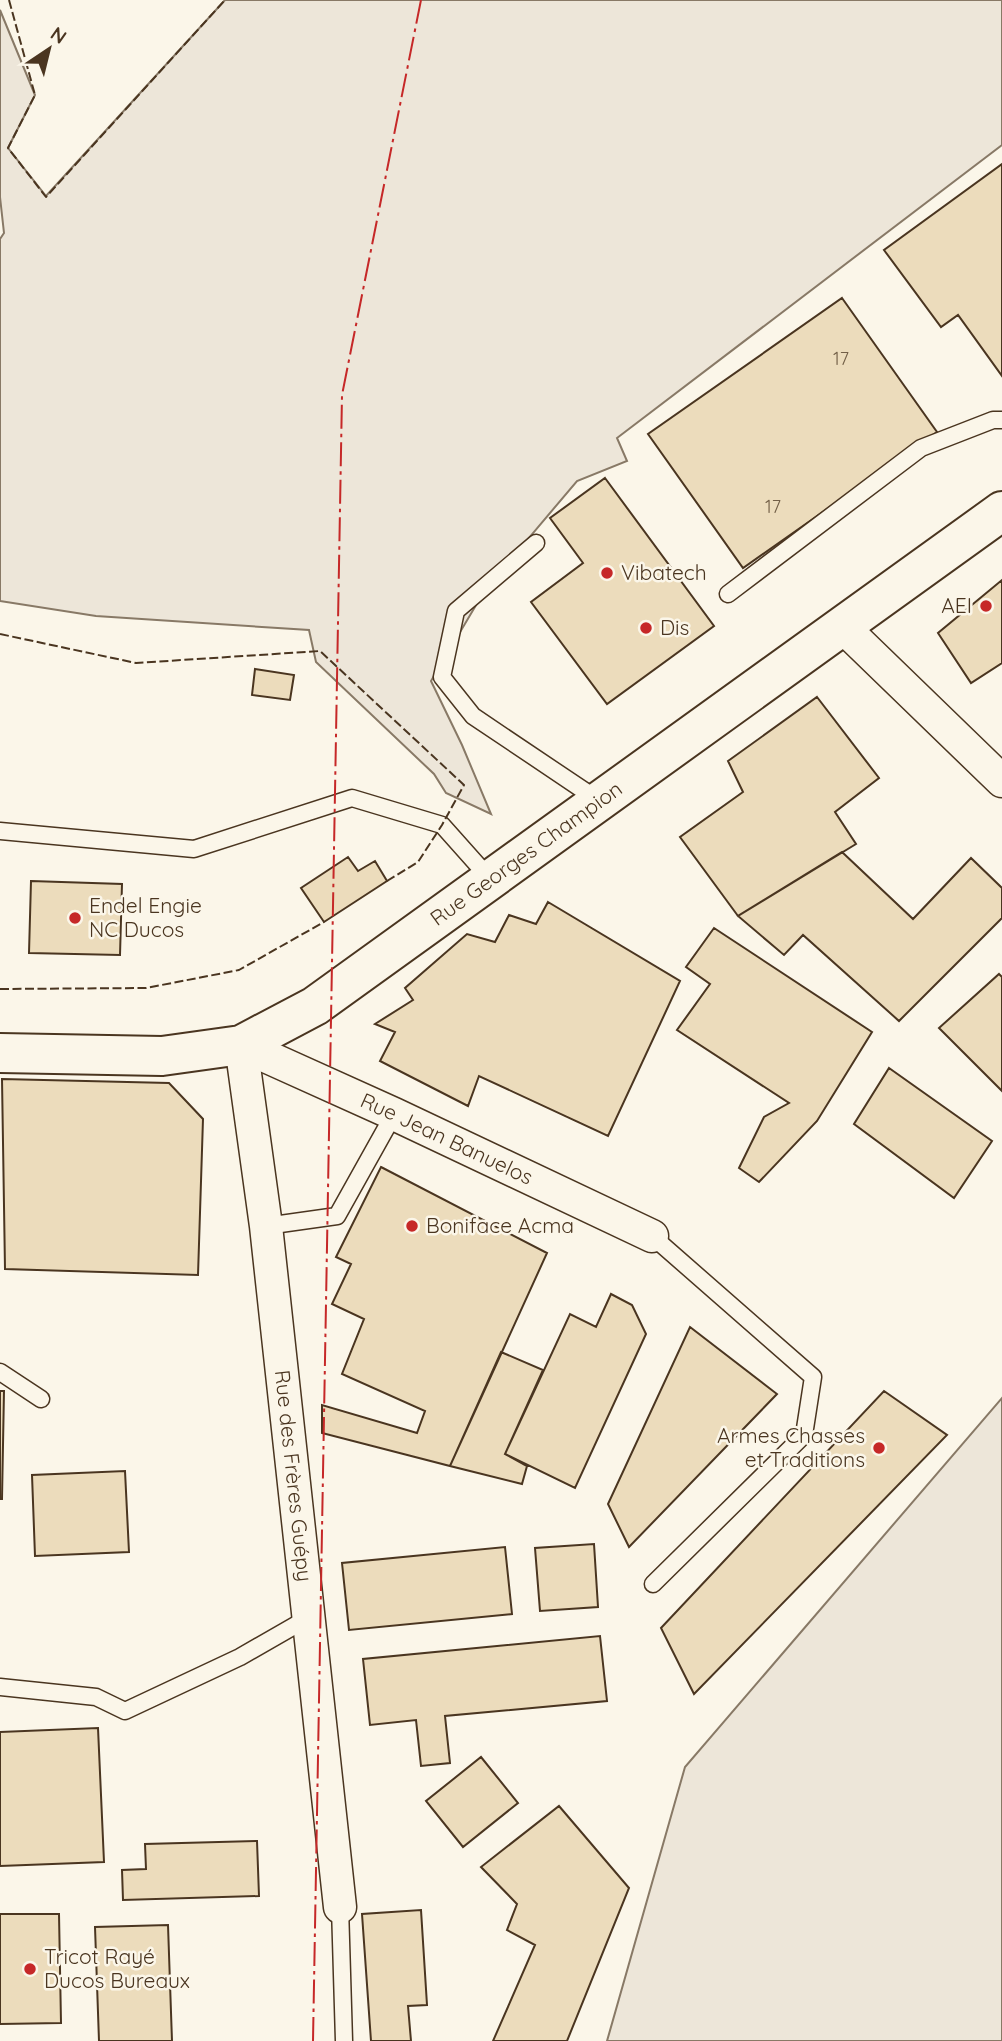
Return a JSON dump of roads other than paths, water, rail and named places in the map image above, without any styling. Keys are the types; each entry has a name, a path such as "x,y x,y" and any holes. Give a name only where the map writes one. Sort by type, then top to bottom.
{"street":[{"name":"Rue Georges Champion","path":"0,1053 162,1056 241,1045 315,1006 1002,511"},
{"path":"843,627 1002,781"},
{"name":"Rue Jean Banuelos","path":"241,1045 652,1236"},
{"name":"Rue des Frères Guépy","path":"241,1045 265,1226 340,1907"}],"lane":[{"path":"728,594 921,448 993,420 1002,420"},
{"path":"536,543 456,611 442,677 473,716 600,802"},
{"path":"0,831 194,849 352,798 442,825 491,880"},
{"path":"265,1226 337,1216 394,1114"},
{"path":"652,1236 813,1377 804,1435 653,1584"},
{"path":"0,1372 41,1399"},
{"path":"0,1687 96,1697 125,1711 240,1657 308,1618"},
{"path":"340,1907 344,2041"}],"place":[{"name":"Vibatech","path":"607,573"},
{"name":"AEI","path":"986,606"},
{"name":"Dis","path":"646,628"},
{"name":"Endel Engie NC Ducos","path":"75,918"},
{"name":"Boniface Acma","path":"412,1226"},
{"name":"Armes Chasses et Traditions","path":"879,1448"},
{"name":"Tricot Rayé Ducos Bureaux","path":"30,1969"}]}
